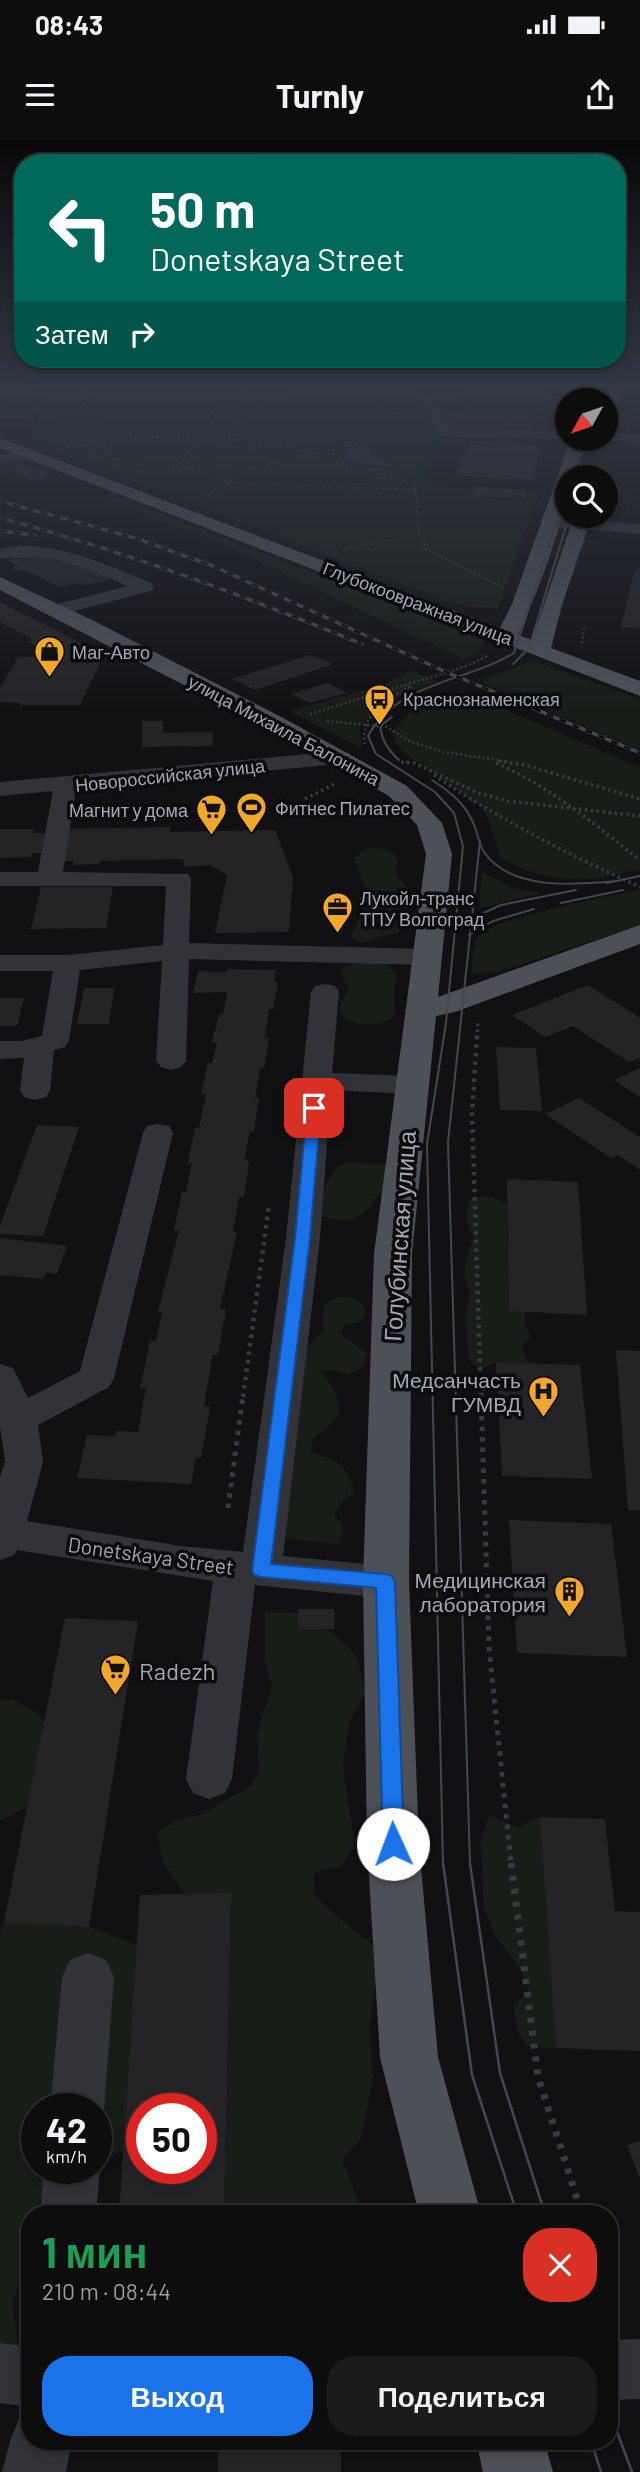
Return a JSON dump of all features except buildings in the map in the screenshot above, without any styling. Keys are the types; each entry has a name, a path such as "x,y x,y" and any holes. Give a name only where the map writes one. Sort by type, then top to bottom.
{"main road":[{"name":"Глубокоовражная улица","path":"154,496 434,610 640,689"},
{"path":"506,637 517,615 559,496"},
{"path":"540,651 552,605 580,528"},
{"name":"улица Михаила Балонина","path":"0,583 341,758 398,791 429,822 439,854 422,1008"},
{"path":"434,610 485,619 504,619 517,615"},
{"path":"422,1008 444,1006 640,934"},
{"name":"Голубинская улица","path":"422,1008 393,1254 386,1582 393,1844 409,2057 448,2205"},
{"path":"512,2450 518,2472"}],"street":[{"path":"549,523 555,523"},
{"path":"618,526 640,529"},
{"path":"0,554 18,550 49,551 86,562 145,587 100,606 56,610"},
{"name":"Новороссийская улица","path":"0,789 341,758"},
{"path":"49,879 65,785"},
{"path":"0,879 179,879 172,1061"},
{"path":"0,963 68,963 177,954 204,949 427,957"},
{"path":"0,1050 23,1051 55,1041 68,963"},
{"path":"209,1779 248,1569 303,1238 325,992"},
{"path":"35,1091 40,1046"},
{"path":"317,1081 411,1085"},
{"path":"18,1419 96,1378 158,1133"},
{"path":"0,1377 18,1419 24,1462 1,1536"},
{"name":"Donetskaya Street","path":"1,1536 181,1562 386,1582"},
{"path":"78,2093 88,1977"},
{"path":"69,2205 71,2184"},
{"path":"618,2370 640,2369"},
{"path":"0,2373 21,2376"},
{"path":"34,2472 38,2450"}],"path":[{"path":"206,496 204,497 216,502"},
{"path":"416,496 419,535 426,542 422,548 440,554 510,591"},
{"path":"342,549 419,535"},
{"path":"309,715 478,662 493,653"},
{"path":"366,746 361,735 365,724 390,696 421,680"},
{"path":"365,724 387,727 409,741 444,752 525,765 640,799"},
{"path":"404,759 478,793 507,802 567,806 640,816"},
{"path":"489,759 525,776 561,799 640,860"},
{"path":"395,762 414,763"},
{"path":"431,771 457,791 587,863 640,887"},
{"path":"479,992 472,1114 489,1647 509,1850 538,2077 579,2205"},
{"path":"228,1514 270,1202"}],"shaded area":[{"path":"116,496 483,640 478,653 463,659 221,543 103,499"},
{"path":"172,496 538,496 497,609 458,605"},
{"path":"533,661 640,699 640,750 484,684 483,679"},
{"path":"412,670 437,682 396,699 368,717 360,725 362,749 289,711 386,684"},
{"path":"462,691 640,767 640,870 602,878 563,879 537,874 501,858 490,823 480,804 473,804 440,778 441,776 404,753 392,731 414,708"},
{"path":"377,848 392,852 399,859 397,874 414,892 413,901 406,908 407,925 399,932 360,943 351,937 364,907 362,896 366,889 354,858 365,849"},
{"path":"482,872 512,888 542,893 479,908"},
{"path":"640,890 640,925 499,972 471,974 476,940 488,929 554,908"},
{"path":"372,961 386,965 397,973 394,991 395,1014 378,1024 345,1020 339,1007 349,988 343,980 342,968 357,962"},
{"path":"349,1162 388,1165 384,1191 360,1216 344,1220 321,1217 316,1202 337,1167"},
{"path":"473,1197 492,1197 507,1204 509,1311 525,1312 525,1324 531,1337 521,1346 528,1363 496,1362 480,1370 469,1359 465,1319 470,1293 465,1277 465,1262 474,1237 466,1217"},
{"path":"337,1297 352,1297 363,1304 366,1315 359,1322 344,1325 341,1334 368,1354 361,1368 349,1374 332,1370 320,1371 334,1390 340,1412 328,1427 313,1438 310,1452 344,1468 355,1492 342,1502 334,1515 344,1527 338,1544 281,1538 302,1353 324,1330 322,1316 326,1303"},
{"path":"265,1612 298,1613 336,1636 357,1656 365,1693 349,1723 343,1767 355,1846 340,1867 315,1872 313,1893 380,1951 369,2030 373,2077 362,2137 342,2160 360,2205 224,2205 231,1893 185,1894 163,1863 157,1833 174,1821 206,1813 219,1803 251,1787 259,1770 257,1732 272,1688 265,1661"},
{"path":"12,1699 34,1711 45,1722 27,1807 0,1821 0,1700"},
{"path":"489,1815 518,1827 540,1817 556,2048 528,2046 519,2034 513,2008 528,1991 520,1968 494,1934 484,1908 481,1843"},
{"path":"4,1923 89,1927 137,1945 123,2151 112,2155 112,2093 21,2093 21,2184 55,2184 43,2192 39,2205 21,2205 21,2275 13,2305 18,2349 0,2367 0,1933"}],"tram line":[{"path":"443,1864 427,1144 446,1023 463,846 454,813 435,792 376,754 368,736 381,718 415,693 495,663 514,653 555,528"},
{"path":"513,664 529,648 565,528"},
{"path":"392,717 380,726 386,745 399,760"},
{"path":"432,780 463,805 480,842"},
{"path":"472,918 480,842"},
{"path":"480,842 484,852 496,865 510,874 527,879 563,884 616,881"},
{"path":"607,883 640,876"},
{"path":"472,918 501,905 576,890"},
{"path":"561,903 623,890"},
{"path":"470,934 493,921 534,909"},
{"path":"466,921 472,918"},
{"path":"470,934 472,918"},
{"path":"470,934 448,1142 470,1864"},
{"path":"443,1863 472,2075 514,2205"},
{"path":"470,1863 500,2073 542,2205"},
{"path":"618,2434 632,2472"},
{"path":"594,2450 601,2472"}],"railway":[{"path":"0,501 135,538 213,566 446,672 640,753"},
{"path":"0,518 183,575 362,644"},
{"path":"0,531 35,535"}],"place":[{"name":"Маг-Авто","path":"49,679"},
{"name":"Краснознаменская","path":"380,726"},
{"name":"Фитнес Пилатес","path":"252,835"},
{"name":"Магнит у дома","path":"211,837"},
{"name":"Лукойл-транс ТПУ Волгоград","path":"337,935"},
{"name":"Медсанчасть ГУМВД","path":"544,1418"},
{"name":"Медицинская лаборатория","path":"569,1618"},
{"name":"Radezh","path":"116,1697"}],"route":[{"path":"314,1108 303,1238 261,1570 386,1582 393,1844"}]}
